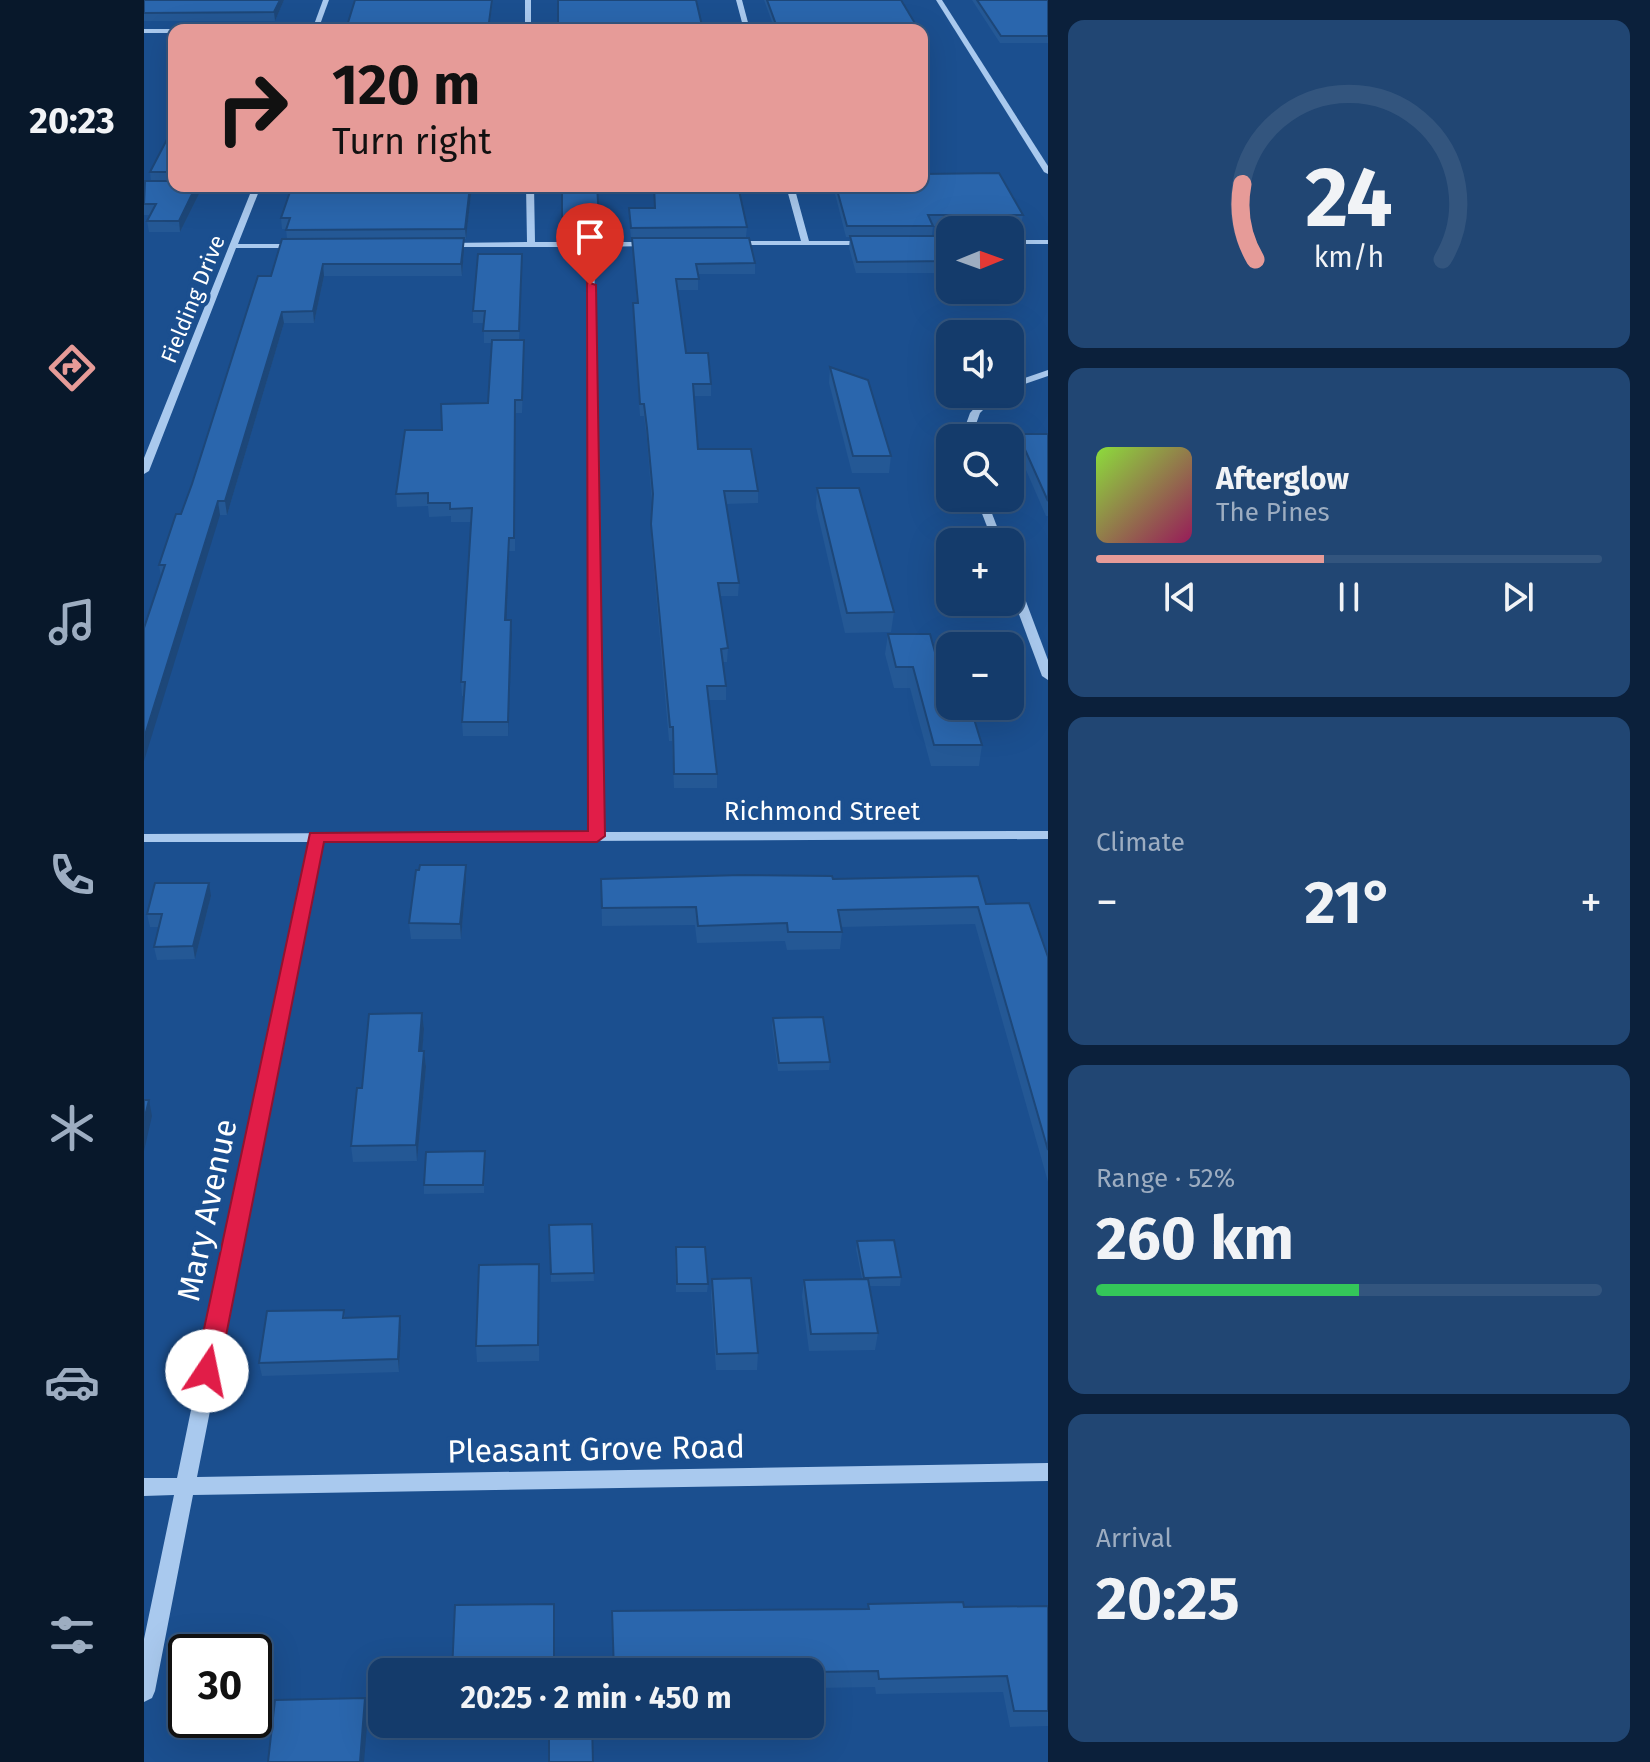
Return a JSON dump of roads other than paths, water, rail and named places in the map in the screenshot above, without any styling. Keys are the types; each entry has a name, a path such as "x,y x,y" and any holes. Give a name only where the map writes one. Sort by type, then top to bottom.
{"street":[{"path":"317,24 326,0"},
{"path":"528,0 528,24"},
{"path":"739,0 745,24"},
{"path":"939,0 1048,172"},
{"path":"144,31 168,31"},
{"path":"144,187 168,187"},
{"name":"Fielding Drive","path":"144,471 255,192"},
{"path":"530,192 531,245"},
{"path":"792,192 806,243"},
{"path":"918,242 936,242"},
{"path":"1024,242 1048,242"},
{"path":"729,243 870,243"},
{"path":"590,244 597,836"},
{"path":"441,245 667,244"},
{"path":"233,246 315,246"},
{"path":"1024,380 1048,373"},
{"path":"1024,612 1048,676"},
{"name":"Richmond Street","path":"316,837 1048,835"},
{"path":"144,838 316,837"},
{"name":"Mary Avenue","path":"144,1691 316,837"},
{"name":"Pleasant Grove Road","path":"144,1487 1048,1472"}]}
